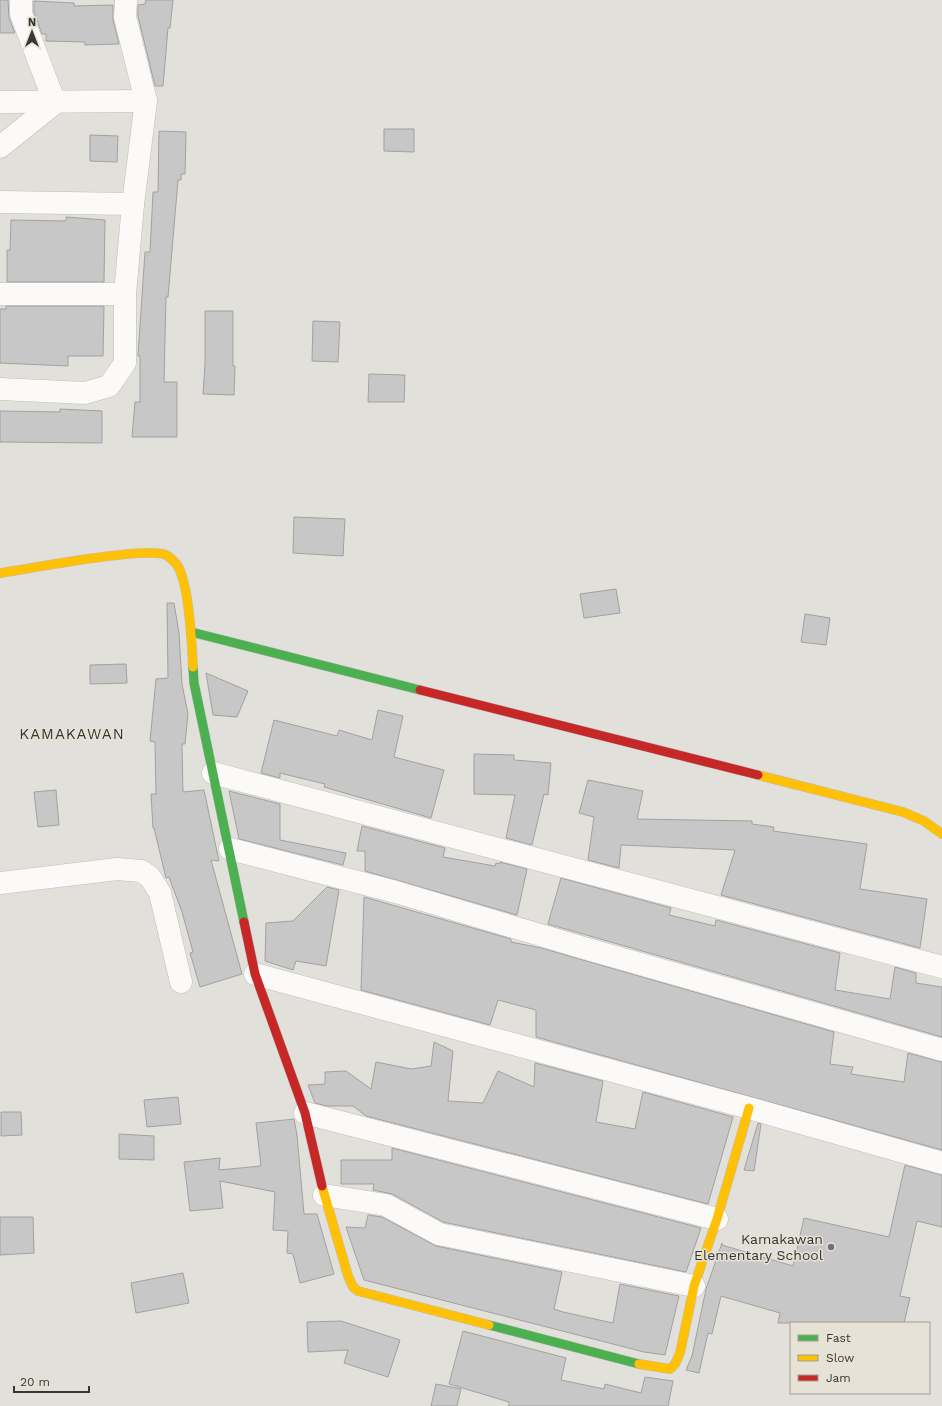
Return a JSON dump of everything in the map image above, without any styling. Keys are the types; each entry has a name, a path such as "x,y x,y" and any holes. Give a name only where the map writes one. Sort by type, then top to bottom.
{"street":[{"path":"21,0 21,14 55,103"},
{"path":"0,389 84,393 109,386 125,363 125,294 133,204 146,102 125,17 126,0"},
{"path":"0,102 146,102"},
{"path":"0,147 55,103"},
{"path":"0,202 133,204"},
{"path":"0,294 125,294"},
{"path":"0,573 133,553 165,555 177,565 183,579 190,632 194,683 255,974 305,1113 324,1195 348,1276 353,1287 358,1291 367,1295 641,1364 670,1369 675,1364 680,1353 694,1286 717,1219 749,1108"},
{"path":"190,632 889,808 917,817 936,827 942,834"},
{"path":"212,773 942,967"},
{"path":"230,849 396,892 592,950 942,1050"},
{"path":"0,883 117,869 142,871 150,877 160,893 181,982"},
{"path":"255,974 749,1108 942,1163"},
{"path":"305,1113 717,1219"},
{"path":"324,1195 386,1205 439,1234 694,1286"}],"building":[{"path":"0,0 8,0 9,18 15,33 0,33"},
{"path":"146,0 173,0 170,28 168,28 163,86 155,86 138,16 138,5 145,4"},
{"path":"34,1 74,3 74,6 113,5 113,20 119,44 85,45 85,42 46,41 46,34 42,34 34,12"},
{"path":"384,129 414,129 414,152 384,151"},
{"path":"159,131 186,132 185,174 181,174 181,180 178,180 168,297 166,297 164,382 177,382 177,437 132,437 135,402 140,402 140,356 138,356 145,252 150,252 153,192 158,192"},
{"path":"90,135 118,136 117,162 90,161"},
{"path":"66,217 105,220 104,282 7,282 7,250 10,250 11,220 66,221"},
{"path":"6,306 104,306 103,356 68,356 68,366 0,363 0,309 6,309"},
{"path":"205,311 233,311 233,366 235,366 234,395 203,394 205,364"},
{"path":"313,321 340,322 338,362 312,361"},
{"path":"369,374 405,375 404,402 368,402"},
{"path":"60,409 102,411 102,443 0,442 0,411 60,412"},
{"path":"294,517 345,519 343,556 293,553"},
{"path":"616,589 620,613 584,618 580,594"},
{"path":"167,603 174,603 179,633 182,684 188,714 185,744 182,744 183,792 204,790 219,861 211,860 242,974 200,987 190,953 193,952 182,912 169,877 166,878 153,828 151,794 156,794 155,742 150,741 156,679 168,678"},
{"path":"805,614 830,618 826,645 801,642"},
{"path":"126,664 127,683 90,684 90,665"},
{"path":"206,673 248,691 237,717 213,715"},
{"path":"378,710 403,716 394,757 444,770 431,818 324,787 325,784 280,773 280,778 261,773 274,720 337,736 339,730 372,740"},
{"path":"474,754 514,755 514,760 551,763 548,795 544,794 532,845 506,838 515,795 474,794"},
{"path":"588,780 643,791 637,819 752,821 752,824 774,827 773,831 867,844 860,889 927,899 920,948 721,895 735,850 621,845 619,868 588,860 594,817 579,813"},
{"path":"56,790 59,825 38,827 34,792"},
{"path":"229,791 280,804 280,840 346,853 343,865 239,839"},
{"path":"362,826 445,848 443,857 495,866 496,863 500,864 500,862 527,869 517,915 365,871 365,851 357,851"},
{"path":"561,878 671,908 669,915 715,926 716,920 840,953 835,990 890,999 895,967 916,973 916,983 942,987 942,1037 548,924"},
{"path":"327,887 339,890 326,966 296,961 293,970 265,961 266,923 293,921"},
{"path":"364,897 511,939 511,942 541,948 834,1032 830,1064 853,1067 851,1074 904,1082 908,1053 942,1062 942,1150 536,1037 536,1010 498,1000 490,1025 361,990"},
{"path":"434,1042 453,1051 448,1101 483,1103 498,1071 534,1087 535,1063 603,1081 596,1122 635,1129 643,1092 733,1117 708,1204 366,1116 353,1106 326,1106 315,1103 308,1085 325,1084 325,1072 346,1071 371,1089 376,1062 411,1069 431,1066"},
{"path":"178,1097 181,1124 147,1127 144,1100"},
{"path":"1,1112 21,1112 22,1135 1,1136"},
{"path":"294,1119 297,1135 304,1214 317,1214 334,1274 300,1283 293,1254 287,1253 288,1231 273,1230 275,1192 220,1181 223,1208 190,1211 184,1162 220,1158 219,1170 261,1166 256,1123"},
{"path":"758,1123 761,1124 754,1171 744,1170"},
{"path":"119,1134 154,1136 154,1160 119,1159"},
{"path":"392,1148 701,1228 686,1272 443,1222 392,1194 373,1190 374,1184 341,1184 341,1160 392,1160"},
{"path":"905,1165 942,1175 942,1227 917,1221 900,1296 910,1298 904,1322 778,1323 780,1313 721,1296 712,1334 708,1333 699,1373 686,1370 692,1356 706,1289 722,1243 722,1245 793,1266 804,1218 889,1237"},
{"path":"368,1215 382,1217 436,1246 562,1272 554,1309 563,1312 613,1323 620,1284 679,1296 665,1355 644,1352 364,1280 346,1227 365,1228"},
{"path":"0,1217 33,1217 34,1253 0,1255"},
{"path":"183,1273 189,1303 136,1313 131,1283"},
{"path":"341,1321 400,1340 388,1377 344,1363 348,1350 308,1352 307,1322"},
{"path":"463,1331 566,1358 561,1380 604,1389 605,1384 641,1393 645,1377 673,1381 668,1406 509,1406 509,1402 449,1384"},
{"path":"436,1384 461,1389 457,1406 431,1406"}],"traffic: fast":[{"path":"191,632 420,690"},
{"path":"193,667 194,683 244,922"},
{"path":"489,1325 639,1364"}],"traffic: slow":[{"path":"0,573 136,553 166,555 177,565 184,585 189,614 193,667"},
{"path":"758,775 903,812 924,821 942,834"},
{"path":"639,1364 670,1369 675,1364 680,1353 694,1286 717,1219 749,1108"},
{"path":"322,1186 348,1276 353,1287 358,1291 489,1325"}],"traffic: jam":[{"path":"420,690 758,775"},
{"path":"244,922 255,974 305,1113 322,1186"}],"place":[{"name":"Kamakawan Elementary School","path":"831,1247"}],"district":[{"name":"KAMAKAWAN","path":"72,734"}]}
